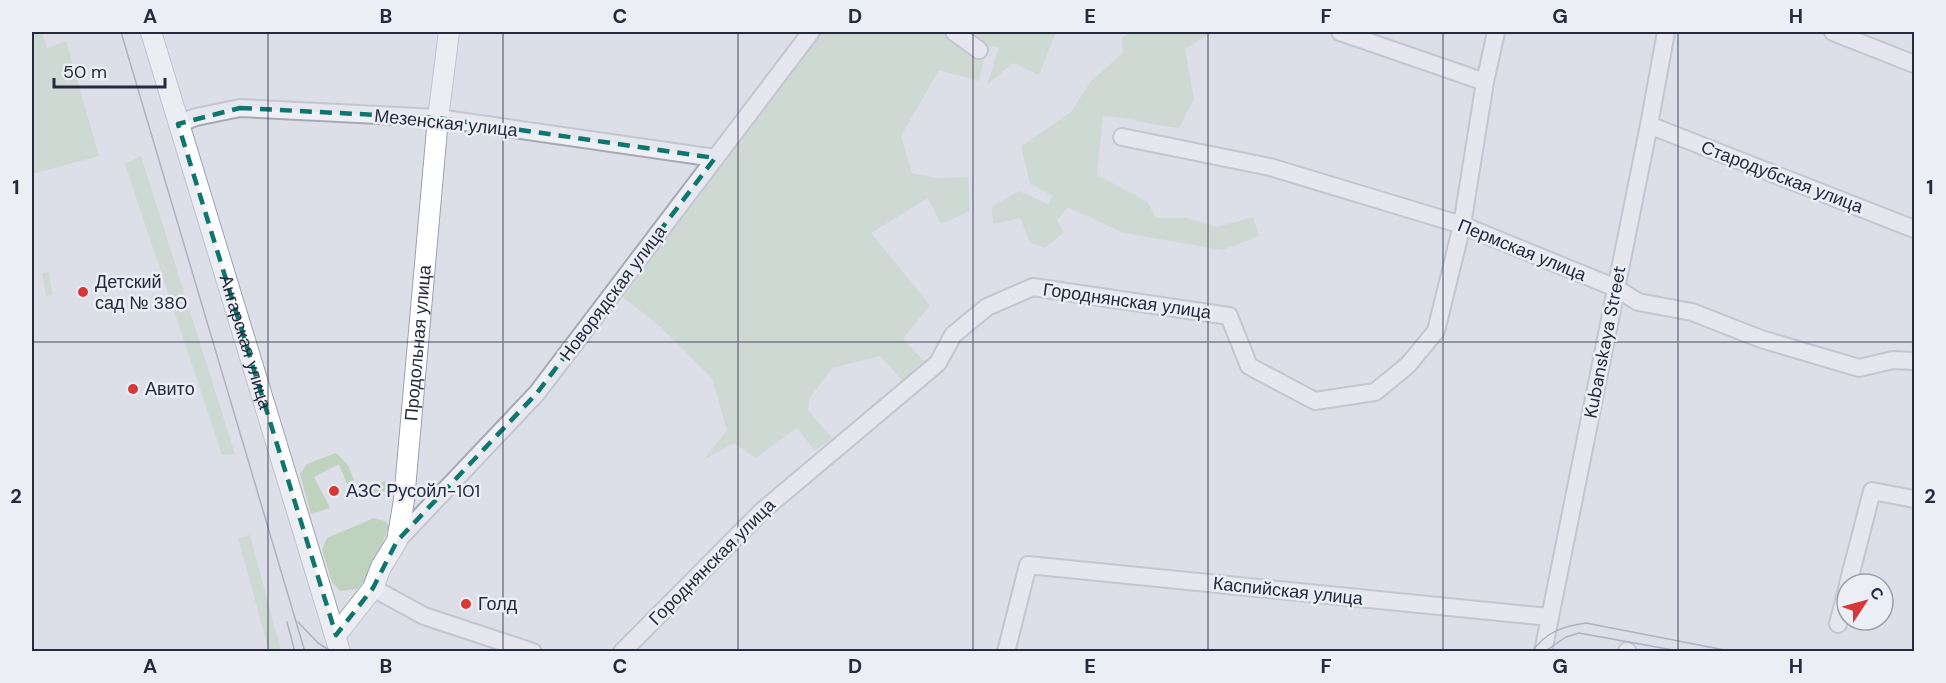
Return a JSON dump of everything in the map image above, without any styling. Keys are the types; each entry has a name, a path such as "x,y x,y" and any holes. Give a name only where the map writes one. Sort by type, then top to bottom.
{"main road":[{"name":"Ангарская улица","path":"151,32 338,643"},
{"name":"Продольная улица","path":"338,643 373,588 381,567 397,541 404,500 438,118 449,32"}],"street":[{"name":"Новорядская улица","path":"397,541 537,393 811,32"},
{"path":"954,32 980,50"},
{"path":"1340,32 1485,82"},
{"name":"Городнянская улица","path":"622,651 762,511 938,363 953,335 987,308 1033,287 1229,316 1249,366 1315,401 1375,392 1408,365 1436,331 1462,225 1485,82 1496,32"},
{"name":"Kubanskaya Street","path":"1543,651 1666,32"},
{"path":"1833,32 1914,64"},
{"name":"Мезенская улица","path":"178,124 196,117 240,108 438,118 715,158"},
{"name":"Стародубская улица","path":"1649,125 1914,229"},
{"name":"Пермская улица","path":"1122,137 1270,167 1462,225 1616,288 1638,302 1692,312 1761,339 1859,368 1893,360 1914,361"},
{"path":"1851,572 1872,491 1914,499"},
{"name":"Каспийская улица","path":"1006,651 1028,565 1549,617"},
{"path":"373,588 424,616 533,651"}],"highlighted area":[{"path":"240,108 438,118 715,158 537,393 397,541 373,588 336,635 178,124"}],"green space":[{"path":"32,32 42,32 47,48 66,41 99,156 32,174"},
{"path":"820,32 947,32 984,59 979,81 939,70 901,136 912,173 936,178 968,177 970,211 941,224 928,198 871,233 930,305 903,339 925,362 903,381 880,356 832,368 809,399 808,410 832,438 815,451 797,428 756,458 734,443 703,460 727,430 712,378 657,324 623,297 730,146"},
{"path":"964,32 1056,32 1039,75 1013,63 987,85 999,47 984,46"},
{"path":"1129,32 1209,32 1210,34 1185,49 1194,99 1179,128 1103,116 1097,175 1147,201 1156,218 1187,218 1217,227 1253,217 1259,236 1223,250 1124,233 1067,207 1057,221 1064,232 1045,248 1030,242 1020,218 993,224 992,206 1019,191 1048,204 1053,196 1030,184 1021,146 1071,112 1091,81 1123,53 1122,38"},
{"path":"141,156 235,454 222,455 125,164"},
{"path":"49,272 52,295 46,296 42,273"},
{"path":"336,453 348,465 354,480 347,484 339,464 314,477 330,508 311,514 300,474 307,464"},
{"path":"386,481 392,490 355,497 351,489 356,485 365,489"},
{"path":"374,518 385,521 389,526 370,574 357,589 340,591 332,582 322,550 327,538"},
{"path":"250,535 281,651 269,651 238,538"}],"tram line":[{"path":"121,32 305,652"},
{"path":"287,622 295,652"},
{"path":"298,622 318,643 332,652"},
{"path":"1532,652 1543,639 1556,631 1586,623 1735,652"},
{"path":"1544,652 1566,637 1579,633 1684,652"}],"place":[{"name":"Детский сад № 380","path":"83,292"},
{"name":"Авито","path":"133,389"},
{"name":"АЗС Русойл-101","path":"334,491"},
{"name":"Голд","path":"466,604"}]}
